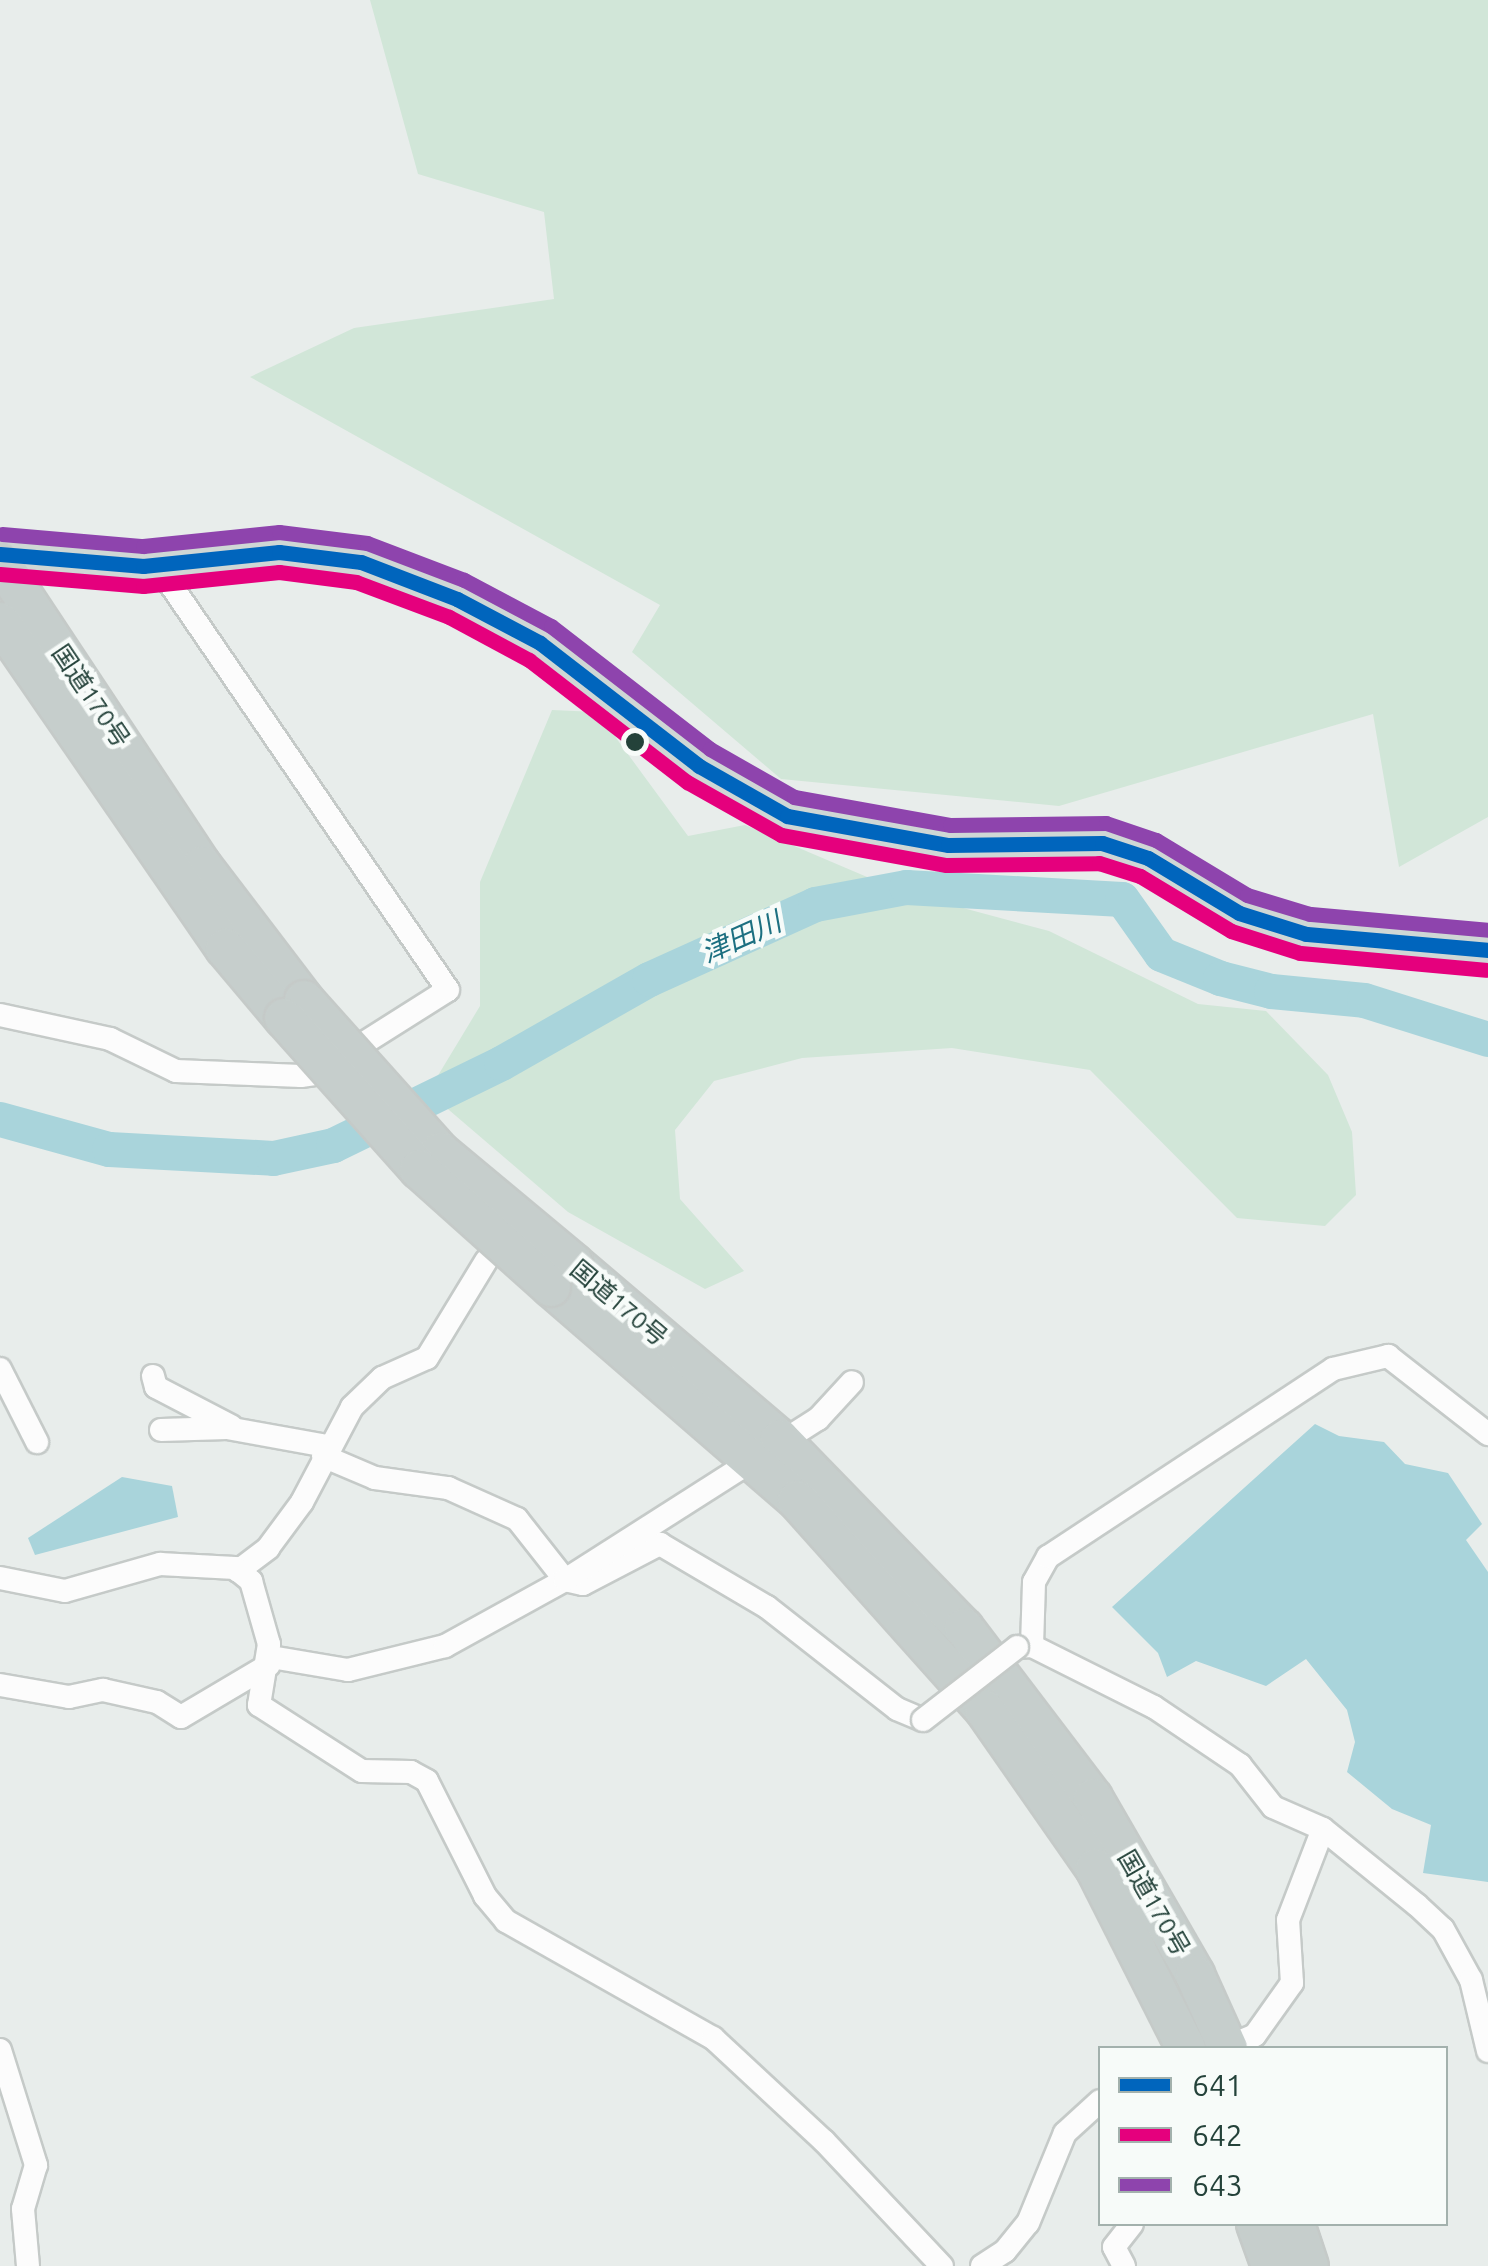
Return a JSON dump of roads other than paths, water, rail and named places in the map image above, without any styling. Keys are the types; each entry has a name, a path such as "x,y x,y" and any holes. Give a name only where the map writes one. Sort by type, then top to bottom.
{"highway":[{"name":"国道170号","path":"0,557 294,1009"},
{"name":"国道170号","path":"0,622 225,948 294,1009 562,1275 766,1450 964,1628 1093,1798 1195,1974 1226,2046"},
{"name":"国道170号","path":"766,1450 797,1500 984,1709 1094,1868 1185,2046"},
{"path":"1257,2226 1271,2266"},
{"path":"1296,2226 1309,2266"}],"main road":[{"path":"0,557 158,566 299,552 349,559 421,584 540,643 698,766 787,816 948,844 1102,843 1148,858 1240,913 1306,934 1488,950"}],"street":[{"path":"1,1014 110,1039 176,1071 301,1076 315,1074 448,990 158,566"},
{"path":"238,1571 287,1524 352,1407 382,1378 427,1358 486,1261"},
{"path":"152,1376 156,1388 239,1430 325,1451 375,1478 448,1488 517,1519 565,1580 583,1584 660,1544 767,1607 897,1709 923,1720 1025,1647 1034,1582 1048,1558 1333,1369 1388,1356 1488,1434"},
{"path":"0,1369 37,1442"},
{"path":"0,1686 68,1698 103,1690 157,1702 181,1717 270,1661 348,1670 406,1660 565,1580 818,1419 852,1382"},
{"path":"162,1430 239,1430"},
{"path":"0,1578 66,1591 160,1564 220,1563 238,1571 251,1582 270,1661 259,1706 362,1771 411,1772 427,1781 485,1896 506,1921 712,2038 824,2141 942,2266"},
{"path":"1025,1647 1154,1707 1240,1765 1273,1807 1323,1829 1443,1929 1471,1980 1488,2051"},
{"path":"1231,2046 1255,2035 1292,1982 1288,1920 1323,1829"},
{"path":"0,2050 36,2165 23,2208 28,2266"},
{"path":"982,2266 1006,2251 1028,2223 1065,2133 1098,2104"},
{"path":"1124,2266 1114,2247 1130,2226"}],"water":[{"path":"1315,1424 1339,1436 1384,1442 1405,1464 1448,1473 1482,1524 1466,1540 1488,1572 1488,1882 1423,1873 1431,1825 1392,1809 1347,1772 1355,1742 1347,1710 1306,1659 1266,1686 1196,1661 1167,1677 1158,1653 1112,1607"},
{"path":"122,1477 172,1486 178,1517 35,1555 28,1538"}],"waterway":[{"name":"津田川","path":"0,1119 109,1149 273,1158 333,1145 501,1063 649,979 815,904 906,887 1122,899 1161,954 1220,978 1271,991 1364,1000 1488,1039"}]}
